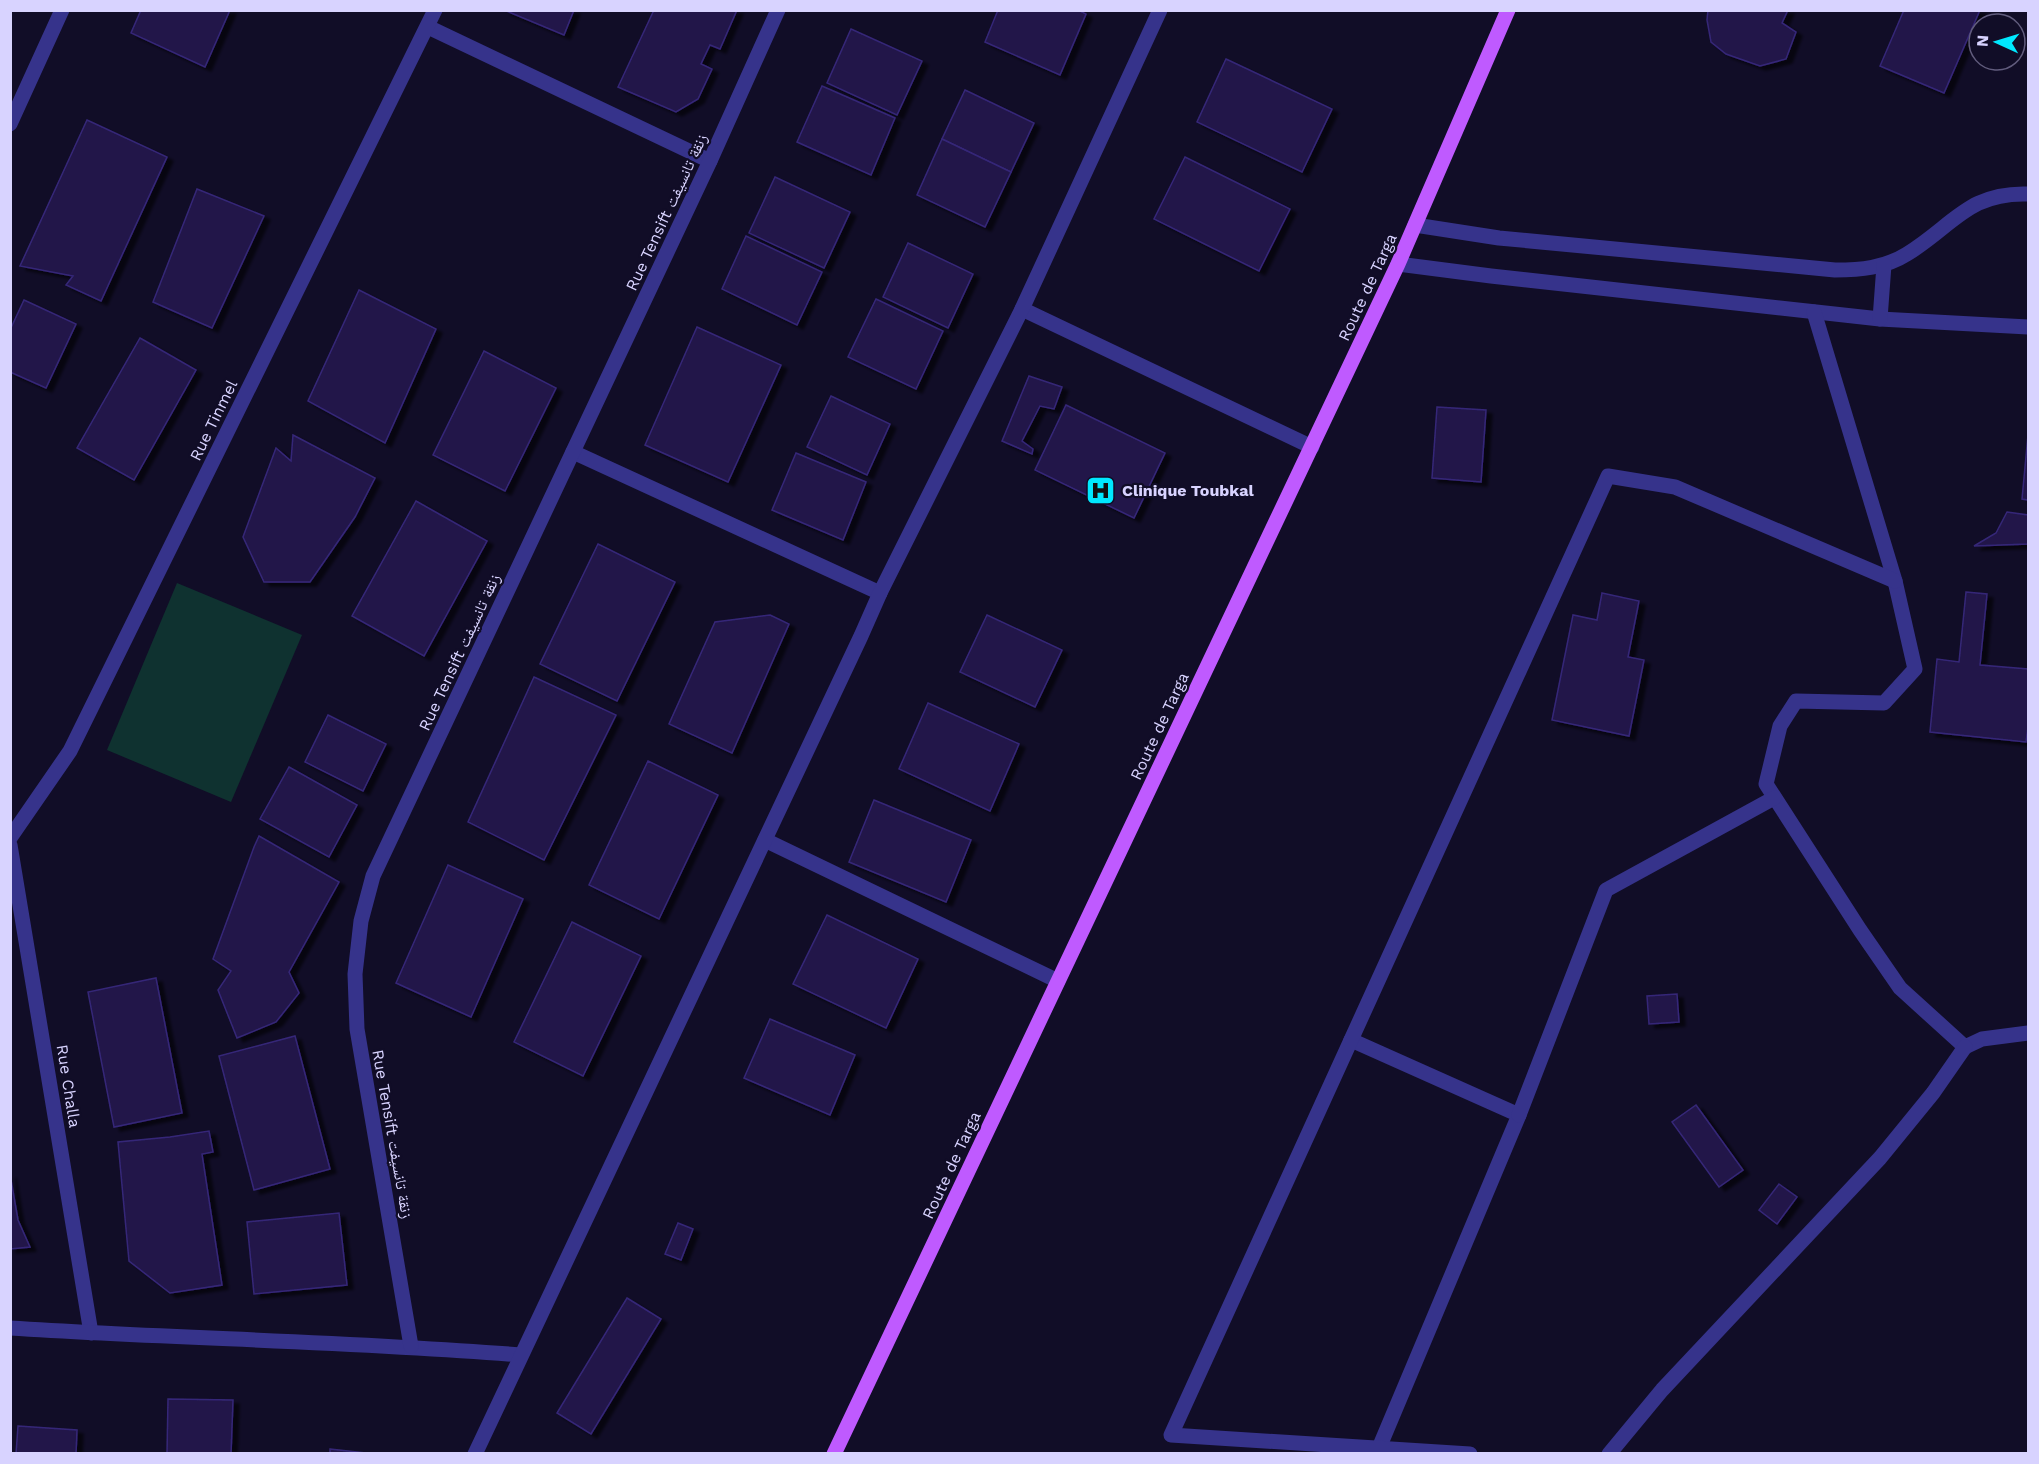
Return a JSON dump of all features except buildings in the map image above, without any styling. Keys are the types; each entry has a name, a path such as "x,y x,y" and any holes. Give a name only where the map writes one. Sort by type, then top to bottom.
{"main road":[{"name":"Route de Targa","path":"834,1454 1398,264 1508,10"}],"street":[{"path":"10,124 62,10"},
{"name":"Rue Tinmel","path":"10,838 70,751 435,10"},
{"name":"Rue Tensift زنقة تانسيفت","path":"411,1346 357,1029 355,974 362,921 374,876 710,161 778,10"},
{"path":"475,1454 880,593 1022,309 1160,10"},
{"path":"428,27 710,161"},
{"path":"1415,225 1499,238 1835,270 1860,270 1884,265 1906,255 1975,203 1998,195 2028,194"},
{"path":"1398,264 1503,278 1880,319 2028,327"},
{"path":"1880,319 1884,265"},
{"path":"1022,309 1312,447"},
{"path":"1814,312 1895,581 1915,669 1884,703 1796,701 1780,726 1766,784 1900,988 1965,1047"},
{"path":"573,452 880,593"},
{"path":"1470,1454 1171,1435 1608,476 1674,487 1895,581"},
{"path":"1379,1448 1519,1115 1606,890 1774,798"},
{"path":"765,840 1058,981"},
{"name":"Rue Challa","path":"10,845 91,1333"},
{"path":"1609,1454 1662,1390 1880,1158 1934,1093 1965,1047 1982,1040 2028,1033"},
{"path":"1350,1040 1519,1115"},
{"path":"10,1328 411,1346 521,1354"}],"green space":[{"path":"177,583 302,635 231,802 107,750"}],"place":[{"name":"Clinique Toubkal","path":"1101,490"}]}
